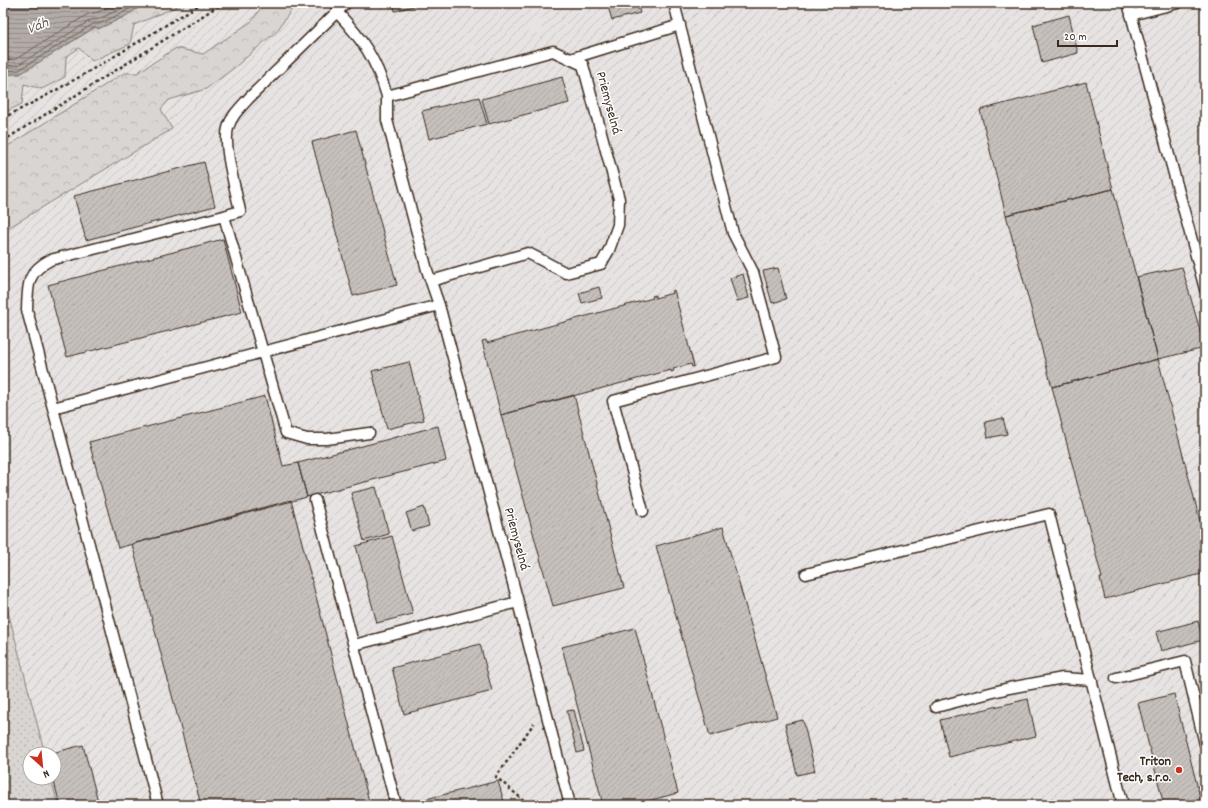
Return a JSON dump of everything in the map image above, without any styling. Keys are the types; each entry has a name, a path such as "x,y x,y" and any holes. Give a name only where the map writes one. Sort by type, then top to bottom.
{"lane":[{"path":"158,805 27,310 29,283 33,273 40,266 50,260 240,211 226,142 228,129 232,119 249,98 346,3"},
{"path":"643,511 613,402 776,357 753,272 733,233 674,3"},
{"path":"1128,3 1205,289"},
{"path":"1131,15 1178,3"},
{"path":"336,12 362,42 373,60 381,77 387,96"},
{"path":"570,59 680,25"},
{"name":"Priemyselná","path":"431,281 528,253 566,273 601,264 609,250 618,225 619,198 583,65 553,51 387,96 387,120 431,281 439,305 570,805"},
{"path":"224,216 286,433 307,439 327,439 369,433"},
{"path":"53,408 439,305"},
{"path":"315,500 396,805"},
{"path":"806,574 1049,514 1123,805"},
{"path":"354,645 518,602"},
{"path":"1116,678 1185,661 1205,744"},
{"path":"936,707 1009,688 1063,678 1092,680"}],"path":[{"path":"3,118 75,80 202,3"},
{"path":"3,141 223,3"},
{"path":"529,805 496,777 545,708"}],"shaded area":[{"path":"3,3 1205,3 1205,805 58,805 53,786 62,786 62,746 43,746 3,592 3,231 7,228 3,220"}],"green space":[{"path":"146,3 185,3 134,25 130,44 92,61 79,48 66,57 65,77 42,89 24,84 22,104 3,113 3,75 20,74 96,27 98,29 124,17"},
{"path":"264,3 296,3 277,31 234,68 206,89 169,100 161,109 172,129 3,231 3,149 124,73 137,73 176,48 203,54 252,21"},
{"path":"3,592 43,746 22,746 22,786 53,786 58,805 3,805"}],"water":[{"name":"Váh","path":"3,3 146,3 124,17 98,29 95,27 20,74 3,75"}],"building":[{"path":"393,3 425,3 395,11"},
{"path":"607,3 637,3 640,13 612,20"},
{"path":"1069,15 1078,53 1042,63 1033,25"},
{"path":"562,77 569,103 489,124 482,99"},
{"path":"1086,82 1113,189 1006,215 980,110"},
{"path":"479,97 487,124 429,139 422,111"},
{"path":"356,130 397,285 353,296 312,142"},
{"path":"204,162 215,206 86,240 74,196"},
{"path":"1113,189 1158,359 1052,387 1006,215"},
{"path":"223,239 242,312 67,357 48,285"},
{"path":"1182,267 1205,348 1158,359 1136,277"},
{"path":"778,268 786,299 772,303 763,271"},
{"path":"743,274 749,298 737,301 730,278"},
{"path":"599,287 602,298 582,303 579,293"},
{"path":"674,290 694,366 692,367 691,364 673,369 674,371 671,372 671,370 501,415 482,341 486,340 487,343 653,298 652,296 655,295 655,298 673,293 672,291"},
{"path":"1158,359 1205,540 1205,573 1105,599 1100,578 1102,578 1052,387"},
{"path":"409,362 424,420 387,429 372,371"},
{"path":"574,395 624,588 553,606 501,415"},
{"path":"265,396 283,466 298,463 307,497 118,548 89,442"},
{"path":"1003,418 1007,434 988,438 985,422"},
{"path":"438,426 446,461 307,497 298,463"},
{"path":"376,487 389,534 364,541 351,493"},
{"path":"291,500 370,805 201,805 132,544"},
{"path":"424,507 429,526 412,531 406,513"},
{"path":"723,527 777,717 710,736 656,546"},
{"path":"392,536 413,614 377,623 356,546"},
{"path":"1198,621 1203,640 1161,651 1156,632"},
{"path":"635,628 678,793 632,805 603,805 562,647"},
{"path":"480,644 492,691 404,714 392,668"},
{"path":"1174,694 1202,805 1164,805 1138,703"},
{"path":"1028,699 1036,736 949,757 940,720"},
{"path":"574,710 584,751 577,753 567,711"},
{"path":"803,720 815,771 797,775 785,724"},
{"path":"83,745 99,805 60,805 55,786 62,786 62,750"},
{"path":"498,781 505,805 402,805"}],"place":[{"name":"Triton Tech, s.r.o.","path":"1179,770"}]}
